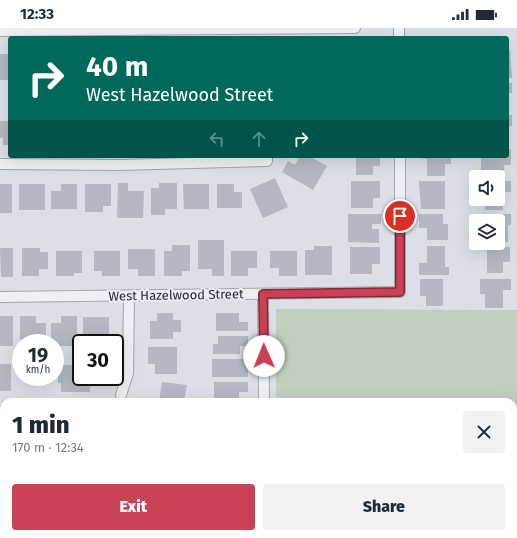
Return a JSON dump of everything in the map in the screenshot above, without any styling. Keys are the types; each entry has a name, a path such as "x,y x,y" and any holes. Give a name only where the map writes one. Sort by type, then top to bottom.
{"street":[{"path":"0,30 177,29 268,33 355,28"},
{"path":"0,164 120,165 267,158"},
{"name":"West Hazelwood Street","path":"0,297 400,292 400,158"},
{"path":"263,294 264,398"},
{"path":"122,395 128,373 129,296"}],"green space":[{"path":"276,309 517,310 517,398 276,398"}],"building":[{"path":"509,50 510,50 512,78 509,78"},
{"path":"0,54 8,54 8,80 0,80"},
{"path":"509,83 512,83 512,93 509,93"},
{"path":"509,115 512,115 512,126 509,126"},
{"path":"0,121 8,121 8,145 3,145 3,138 0,138"},
{"path":"509,149 511,149 511,165 504,165 504,170 481,170 481,158 509,158"},
{"path":"299,158 313,158 327,166 313,190 282,172 288,161 295,165"},
{"path":"356,158 380,158 380,166 373,166 373,175 356,175"},
{"path":"419,158 451,158 451,164 445,164 445,176 427,176 427,159"},
{"path":"275,178 288,207 263,218 250,189"},
{"path":"351,181 380,181 380,198 373,198 373,208 351,208"},
{"path":"419,181 445,181 445,209 421,209"},
{"path":"505,181 511,181 511,192 505,192"},
{"path":"118,183 128,183 128,191 144,191 143,218 117,218"},
{"path":"159,183 177,183 177,209 165,209 165,215 151,215 151,188 159,188"},
{"path":"0,184 12,184 12,213 0,213"},
{"path":"19,184 45,184 45,210 19,210"},
{"path":"61,184 77,184 77,209 51,209 51,191 61,191"},
{"path":"85,184 111,184 111,206 103,206 103,212 85,212"},
{"path":"183,184 209,184 209,209 184,209"},
{"path":"217,184 234,184 234,192 242,192 242,208 217,208"},
{"path":"485,206 503,206 503,210 485,210"},
{"path":"348,214 381,214 381,224 372,224 372,229 379,229 379,243 348,242"},
{"path":"419,214 443,214 443,224 448,224 448,240 427,240 427,228 419,228"},
{"path":"505,214 511,214 511,225 508,225 508,242 505,242"},
{"path":"198,240 224,240 224,276 212,276 212,269 198,269"},
{"path":"172,245 190,245 190,271 182,271 182,276 164,276 164,251 172,251"},
{"path":"314,246 332,246 332,275 305,275 305,250 314,250"},
{"path":"427,246 445,246 445,267 449,267 449,275 419,275 419,263 427,263"},
{"path":"350,247 380,247 380,264 372,264 372,274 350,274"},
{"path":"505,247 510,247 510,262 503,262 503,273 487,273 487,250 505,250"},
{"path":"0,248 13,248 13,277 1,277"},
{"path":"22,248 40,248 40,252 48,252 48,269 39,269 39,276 22,276"},
{"path":"128,249 155,249 155,276 138,276 138,269 128,269"},
{"path":"56,251 82,251 82,273 74,273 74,276 56,276"},
{"path":"94,251 120,251 120,276 102,276 102,271 94,271"},
{"path":"231,251 257,251 257,268 248,268 248,276 231,276"},
{"path":"270,251 297,251 297,276 279,276 279,268 270,268"},
{"path":"420,279 443,279 443,306 426,306 426,296 420,296"},
{"path":"480,279 511,279 511,290 503,290 503,308 485,308 485,294 480,294"},
{"path":"157,313 173,313 173,320 181,320 181,332 173,332 173,339 150,339 150,321 157,321"},
{"path":"216,313 239,313 239,322 248,322 248,331 216,331"},
{"path":"0,316 13,316 12,346 0,346"},
{"path":"20,316 36,316 36,323 46,323 46,334 20,334"},
{"path":"61,316 77,316 77,334 72,334 72,346 64,346 64,334 51,334 51,323 61,323"},
{"path":"83,317 109,317 109,334 83,334"},
{"path":"218,336 248,336 248,346 240,346 240,354 213,354 213,344 218,344"},
{"path":"148,347 177,347 177,374 155,374 155,364 148,364"},
{"path":"212,359 248,359 248,377 212,377"},
{"path":"0,364 11,364 11,391 0,391"},
{"path":"64,365 72,365 72,386 90,386 90,392 61,392 61,386 64,386"},
{"path":"162,382 187,385 185,398 160,398"},
{"path":"214,382 248,382 248,392 239,392 239,398 214,398"}],"route":[{"path":"264,356 263,294 400,292 400,216"}]}
